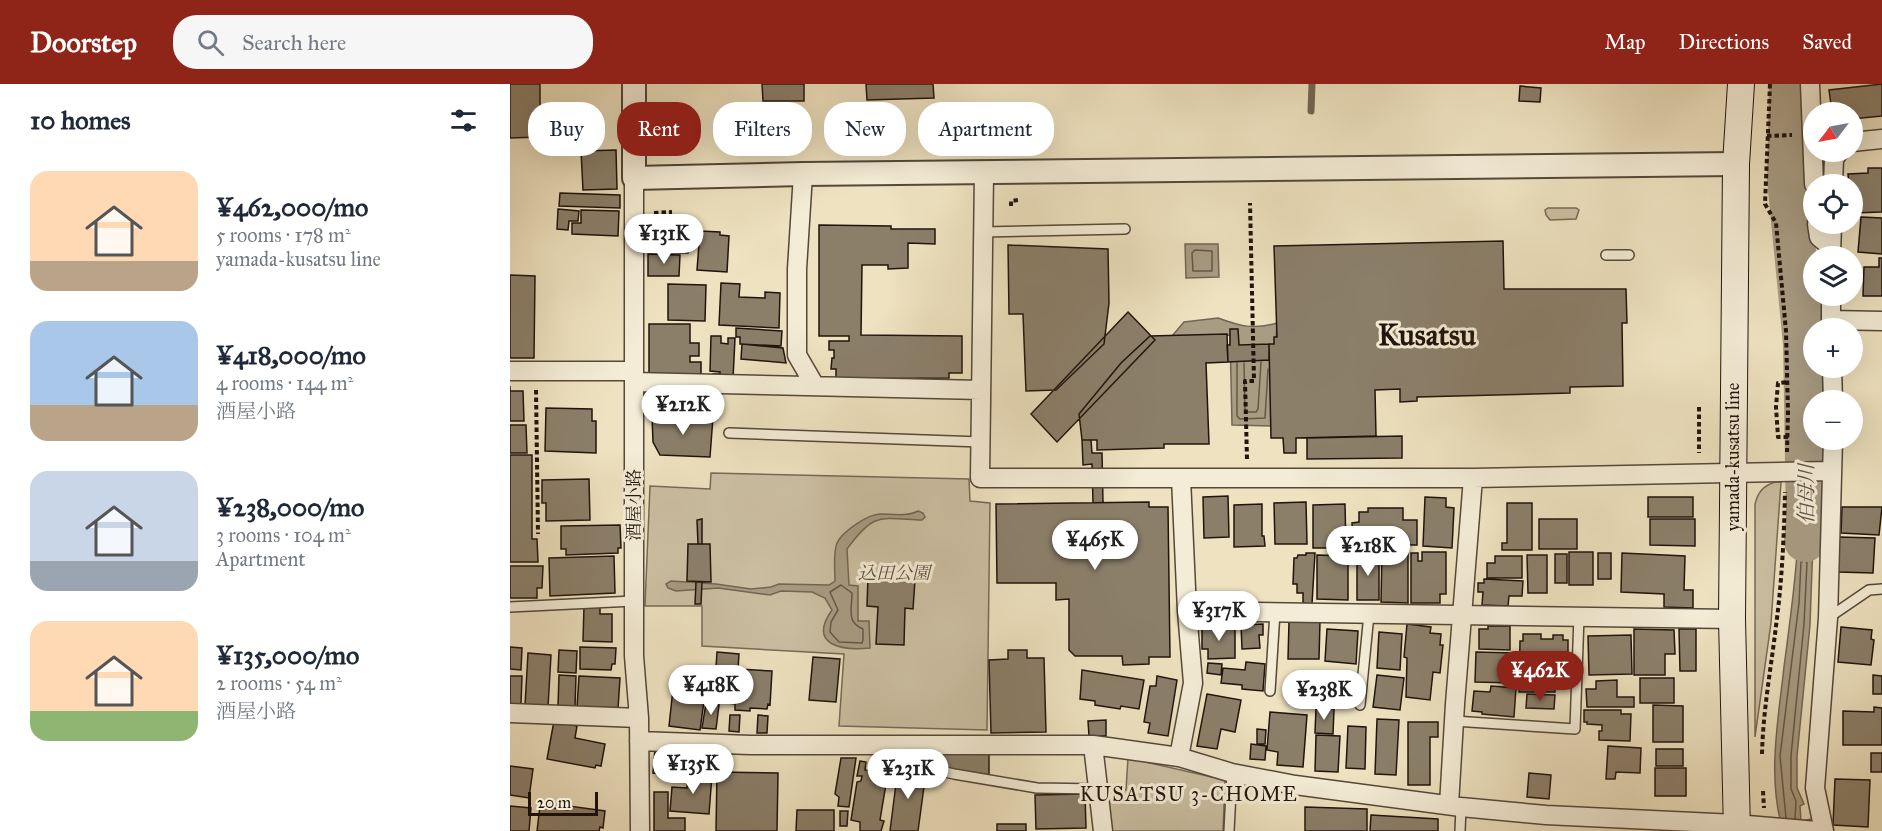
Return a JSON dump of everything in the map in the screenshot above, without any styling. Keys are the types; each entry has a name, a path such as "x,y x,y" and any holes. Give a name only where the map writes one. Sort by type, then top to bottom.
{"main road":[{"name":"yamada-kusatsu line","path":"1737,828 1732,619 1736,164 1741,84"}],"street":[{"path":"634,84 634,178 803,174 1736,164"},
{"path":"1810,84 1810,102"},
{"path":"1863,141 1882,139"},
{"path":"984,173 980,478 1473,478 1825,471"},
{"path":"803,174 797,269 796,356 815,386"},
{"name":"酒屋小路","path":"634,178 634,656 639,718 640,831"},
{"path":"1863,322 1882,321"},
{"path":"510,371 815,386 981,390"},
{"path":"1824,831 1815,789 1828,618 1825,471 1830,450"},
{"path":"1179,757 1193,683 1187,611 1181,477"},
{"path":"1455,806 1454,721 1473,478"},
{"path":"1187,611 1732,619"},
{"path":"510,713 639,718"},
{"path":"639,741 750,745 1093,745 1179,757 1232,773 1295,785 1455,806 1558,816 1815,831"},
{"path":"1093,745 1103,831"}],"lane":[{"path":"983,232 1125,229"},
{"path":"1606,255 1629,255"},
{"path":"729,433 981,442"},
{"path":"1828,618 1869,590 1882,590"},
{"path":"510,608 634,601"},
{"path":"1270,690 1275,612"},
{"path":"1360,705 1369,614"},
{"path":"1454,721 1575,729 1579,616"},
{"path":"882,745 931,769 954,774 1037,788 1097,789"},
{"path":"1229,831 1232,773"},
{"path":"1455,806 1460,831"}],"path":[{"path":"1762,761 1791,471 1786,331 1776,223 1765,204 1770,84"},
{"path":"1767,136 1803,134"},
{"path":"1011,206 1011,201 1018,200"},
{"path":"1247,465 1245,381 1254,381 1250,203"},
{"path":"536,372 538,534"},
{"path":"1788,382 1778,383 1776,407 1778,437 1788,437"},
{"path":"1699,407 1699,457"}],"green space":[{"path":"1548,208 1576,208 1579,210 1576,219 1550,220 1545,210"},
{"name":"込田公園","path":"711,473 969,479 970,501 990,503 987,730 839,726 844,654 702,646 702,606 645,606 650,486 710,489"},
{"path":"1775,482 1781,482 1771,623 1755,737 1755,504 1762,490"},
{"path":"1128,758 1225,780 1223,831 1112,831 1108,828 1104,790 1126,790"}],"water":[{"path":"1185,244 1218,244 1219,277 1186,278"},
{"path":"1218,318 1247,326 1277,323 1271,426 1232,425 1230,335 1172,336 1184,322"},
{"path":"1800,485 1815,485 1810,625 1797,756 1797,788 1804,804 1800,806 1801,821 1811,819 1803,831 1783,831 1778,811 1775,749 1795,576"},
{"path":"918,511 925,517 922,520 886,519 871,523 847,549 849,585 858,586 858,621 869,621 870,648 839,647 831,643 823,631 832,610 825,598 812,592 781,591 770,595 718,588 676,591 668,588 666,584 671,581 751,589 779,584 829,585 835,581 837,543 850,529 862,520 875,515 904,515"}],"building":[{"path":"510,84 540,84 540,102 528,102 528,137 510,138"},
{"path":"762,84 804,84 804,101 763,101"},
{"path":"866,84 933,84 934,98 867,100"},
{"path":"1882,84 1882,116 1863,118 1863,102 1831,102 1829,90"},
{"path":"1520,86 1541,88 1540,102 1519,101"},
{"path":"605,150 616,150 617,189 583,190 581,156 605,156"},
{"path":"1868,168 1882,168 1882,212 1863,213 1863,174 1848,174 1868,173"},
{"path":"560,193 620,195 620,208 559,206"},
{"path":"558,209 579,211 578,221 569,221 568,230 557,229"},
{"path":"581,210 619,211 618,236 572,234 572,223 581,223"},
{"path":"1863,217 1882,218 1882,254 1863,252 1863,246 1859,246 1860,234 1863,234"},
{"path":"819,225 935,229 935,244 908,243 908,268 888,269 888,265 862,265 861,335 962,336 962,373 949,373 949,378 836,379 836,369 831,369 834,350 829,350 829,341 849,341 849,336 819,336"},
{"path":"649,229 697,231 697,244 689,243 688,253 648,252"},
{"path":"700,231 720,232 720,235 729,236 727,272 697,270"},
{"path":"1503,241 1504,289 1626,289 1627,323 1622,323 1623,386 1570,387 1570,393 1417,397 1417,401 1400,402 1400,389 1375,390 1376,436 1296,438 1296,453 1284,453 1283,438 1271,438 1269,344 1274,344 1274,337 1277,337 1274,246"},
{"path":"1008,245 1108,249 1109,303 1104,344 1056,390 1026,391 1023,314 1009,314"},
{"path":"648,254 680,255 679,276 648,276"},
{"path":"1879,258 1882,258 1882,296 1863,296 1864,267 1879,267"},
{"path":"510,275 535,276 534,358 510,358"},
{"path":"721,283 740,284 739,297 765,298 765,292 780,293 779,328 719,325"},
{"path":"668,284 706,285 705,321 668,320"},
{"path":"1128,312 1155,340 1057,442 1031,414"},
{"path":"649,324 690,324 690,343 699,343 699,356 690,356 690,362 701,362 701,377 649,377"},
{"path":"736,328 782,331 781,346 740,344 740,337 736,337"},
{"path":"1230,329 1238,329 1239,345 1269,344 1269,360 1228,362 1227,345 1230,345"},
{"path":"1227,334 1228,362 1206,363 1209,444 1164,444 1164,448 1097,450 1097,440 1082,440 1079,414 1121,363 1150,336"},
{"path":"711,336 721,336 721,343 728,344 728,338 735,338 733,379 713,379 713,374 720,374 720,372 710,371"},
{"path":"742,344 783,348 786,363 741,359"},
{"path":"510,391 523,391 524,421 510,421"},
{"path":"644,393 714,393 714,408 644,409"},
{"path":"546,408 592,409 592,421 596,421 596,453 545,451"},
{"path":"652,416 713,417 710,457 660,455 653,442"},
{"path":"510,425 526,425 527,453 510,453"},
{"path":"1402,436 1402,458 1307,459 1307,438"},
{"path":"1082,440 1091,440 1092,453 1102,453 1103,503 1093,503 1092,464 1083,465"},
{"path":"510,455 532,455 532,539 537,539 538,562 510,562"},
{"path":"589,479 590,520 546,521 546,503 542,503 542,480"},
{"path":"1228,496 1229,537 1204,538 1203,497"},
{"path":"1425,497 1446,498 1446,507 1454,508 1452,548 1423,546"},
{"path":"1648,497 1693,497 1693,517 1648,517"},
{"path":"1149,502 1149,507 1168,507 1170,657 1149,657 1149,664 1123,665 1122,656 1075,656 1069,650 1069,599 1056,600 1056,583 997,583 996,504"},
{"path":"1306,502 1307,544 1275,544 1274,503"},
{"path":"1507,503 1532,503 1532,550 1502,550 1502,543 1507,543"},
{"path":"1262,504 1262,536 1264,536 1265,546 1234,547 1234,505"},
{"path":"1345,504 1346,548 1313,548 1313,505"},
{"path":"1842,507 1882,507 1879,535 1841,533"},
{"path":"1368,508 1403,508 1403,520 1417,520 1417,545 1392,545 1392,548 1381,549 1381,546 1376,546 1376,551 1353,551 1352,523 1359,522 1359,512 1368,512"},
{"path":"702,519 702,544 698,544 697,520"},
{"path":"1539,519 1577,519 1577,549 1539,549"},
{"path":"1650,519 1695,519 1695,546 1650,545"},
{"path":"620,525 621,548 618,548 618,553 566,555 566,549 561,549 561,526"},
{"path":"1839,537 1875,538 1873,573 1838,572"},
{"path":"688,544 710,544 711,582 687,581"},
{"path":"1382,551 1408,551 1408,603 1381,602"},
{"path":"1422,552 1446,552 1446,594 1440,594 1440,603 1411,603 1411,553 1418,553 1418,561 1422,561"},
{"path":"1569,552 1593,552 1593,585 1569,585"},
{"path":"1306,553 1315,553 1312,604 1303,603 1303,593 1297,593 1297,584 1293,584 1294,558 1298,555 1306,555"},
{"path":"1357,553 1379,553 1379,600 1357,600"},
{"path":"1598,553 1611,553 1611,579 1598,579"},
{"path":"1622,553 1685,556 1684,590 1693,590 1693,608 1664,607 1664,594 1621,592"},
{"path":"1555,554 1567,554 1567,583 1555,583"},
{"path":"1317,555 1348,556 1348,600 1317,599"},
{"path":"1527,555 1547,555 1547,593 1528,593"},
{"path":"614,556 615,593 550,596 549,558"},
{"path":"1495,556 1522,556 1522,578 1487,578 1487,563 1495,563"},
{"path":"510,566 543,566 542,588 537,588 537,598 510,598"},
{"path":"868,577 915,580 913,609 905,608 904,645 876,644 878,607 867,606"},
{"path":"1484,579 1523,581 1522,596 1509,596 1508,606 1482,605 1483,592 1478,592 1478,583 1484,583"},
{"path":"696,582 702,582 701,604 695,604"},
{"path":"584,606 600,607 600,614 612,614 612,642 583,641"},
{"path":"1289,621 1320,621 1319,659 1288,659"},
{"path":"1263,624 1263,635 1259,635 1260,648 1242,649 1241,625"},
{"path":"1407,624 1431,627 1430,633 1441,634 1440,645 1443,645 1440,673 1433,672 1430,700 1406,697 1407,658 1404,657"},
{"path":"1202,626 1235,626 1235,658 1208,659 1208,649 1202,649"},
{"path":"1488,626 1510,626 1510,650 1479,649 1479,629 1488,629"},
{"path":"1841,627 1872,630 1871,639 1874,640 1871,665 1838,662"},
{"path":"1327,629 1358,631 1356,664 1325,661"},
{"path":"1634,629 1674,630 1675,654 1665,654 1665,675 1634,675"},
{"path":"1679,629 1696,629 1696,671 1680,671"},
{"path":"1379,632 1402,634 1400,670 1377,668"},
{"path":"1523,634 1541,634 1541,639 1553,639 1553,635 1563,635 1563,640 1568,640 1568,656 1563,656 1562,667 1555,667 1555,692 1519,692 1520,641 1523,641"},
{"path":"1631,635 1632,674 1589,675 1588,636"},
{"path":"510,647 522,648 521,670 510,669"},
{"path":"580,647 616,648 615,664 612,664 611,670 580,669"},
{"path":"559,650 577,651 576,673 558,672"},
{"path":"1008,650 1027,650 1027,658 1044,658 1046,732 991,733 989,660 1008,659"},
{"path":"717,652 739,654 738,669 772,671 770,705 768,704 767,709 735,710 735,704 728,703 729,684 715,683"},
{"path":"1476,652 1514,653 1513,683 1475,682"},
{"path":"528,653 551,655 548,707 525,706"},
{"path":"813,657 840,659 836,702 809,700"},
{"path":"1246,662 1265,664 1263,691 1242,689 1242,685 1221,683 1223,668 1245,670"},
{"path":"1208,663 1222,664 1221,675 1207,673"},
{"path":"1082,670 1144,680 1139,709 1095,705 1095,701 1080,699"},
{"path":"559,675 576,676 575,707 558,706"},
{"path":"1377,675 1404,678 1400,710 1373,707"},
{"path":"1873,675 1882,676 1882,694 1873,694"},
{"path":"510,676 522,676 521,704 510,704"},
{"path":"579,676 620,678 618,709 577,707"},
{"path":"1157,676 1177,680 1168,736 1148,733 1150,723 1144,722 1150,686 1156,686"},
{"path":"1640,678 1674,678 1674,703 1640,703"},
{"path":"1617,680 1617,697 1634,697 1634,707 1587,707 1586,689 1596,689 1596,681"},
{"path":"686,686 711,689 709,702 704,701 700,730 669,726 673,689 686,691"},
{"path":"1491,686 1516,688 1514,717 1472,711 1474,691 1490,692"},
{"path":"1207,694 1241,700 1235,732 1221,729 1217,749 1197,746"},
{"path":"1527,694 1555,695 1554,709 1526,708"},
{"path":"706,703 719,705 716,729 702,728"},
{"path":"1653,705 1683,706 1683,742 1653,742"},
{"path":"1874,707 1882,708 1882,745 1843,745 1843,711 1874,712"},
{"path":"1316,708 1334,709 1333,734 1315,733"},
{"path":"1584,710 1621,710 1621,714 1631,714 1630,741 1599,740 1602,725 1584,722"},
{"path":"1270,712 1307,715 1303,767 1277,765 1278,752 1267,750"},
{"path":"730,715 740,715 739,732 729,731"},
{"path":"758,715 768,716 767,733 757,733"},
{"path":"1377,719 1399,720 1396,775 1375,774"},
{"path":"1106,720 1106,736 1089,736 1088,721"},
{"path":"554,721 577,726 575,738 605,744 601,766 596,765 595,768 547,759"},
{"path":"1408,722 1438,722 1438,737 1430,737 1430,785 1408,785"},
{"path":"1348,726 1366,727 1365,769 1346,768"},
{"path":"1257,729 1266,730 1265,744 1257,744"},
{"path":"1316,735 1340,736 1338,772 1315,771"},
{"path":"1251,744 1266,746 1265,760 1250,759"},
{"path":"1608,746 1641,748 1640,773 1616,772 1615,779 1606,779"},
{"path":"1656,749 1683,749 1683,766 1656,766"},
{"path":"655,750 689,754 686,777 653,773"},
{"path":"1871,753 1882,753 1882,772 1871,772"},
{"path":"936,754 989,754 989,775 935,766"},
{"path":"841,758 856,758 849,807 838,806 839,797 835,794"},
{"path":"860,761 866,762 865,770 875,772 875,780 886,784 880,820 884,821 881,831 860,831 860,822 851,820 857,782 861,781 862,776 857,776"},
{"path":"510,766 533,769 529,798 510,795"},
{"path":"898,768 926,772 918,831 890,831"},
{"path":"1655,768 1686,768 1686,796 1655,796"},
{"path":"717,772 778,773 777,831 716,831"},
{"path":"688,773 712,775 709,814 670,811 672,787 687,788"},
{"path":"1529,773 1551,775 1549,799 1527,797"},
{"path":"1835,779 1870,780 1868,827 1833,825"},
{"path":"654,792 668,792 668,818 685,818 685,831 654,831"},
{"path":"1085,794 1086,828 1036,829 1035,795"},
{"path":"510,806 531,808 529,831 510,831"},
{"path":"540,806 568,810 569,806 605,811 603,828 600,827 599,831 537,831"},
{"path":"1305,807 1367,809 1367,831 1305,831"},
{"path":"797,810 834,810 834,831 796,831"},
{"path":"840,811 848,811 847,826 840,826"},
{"path":"1371,815 1438,819 1438,831 1370,831"},
{"path":"997,824 1026,824 1026,831 997,831"}],"waterway":[{"path":"1311,111 1312,84"},
{"name":"伯母川","path":"1790,84 1788,179 1804,344 1807,519 1805,541"}],"district":[{"name":"Kusatsu","path":"1427,335"},
{"name":"KUSATSU 3-CHOME","path":"1189,794"}]}
